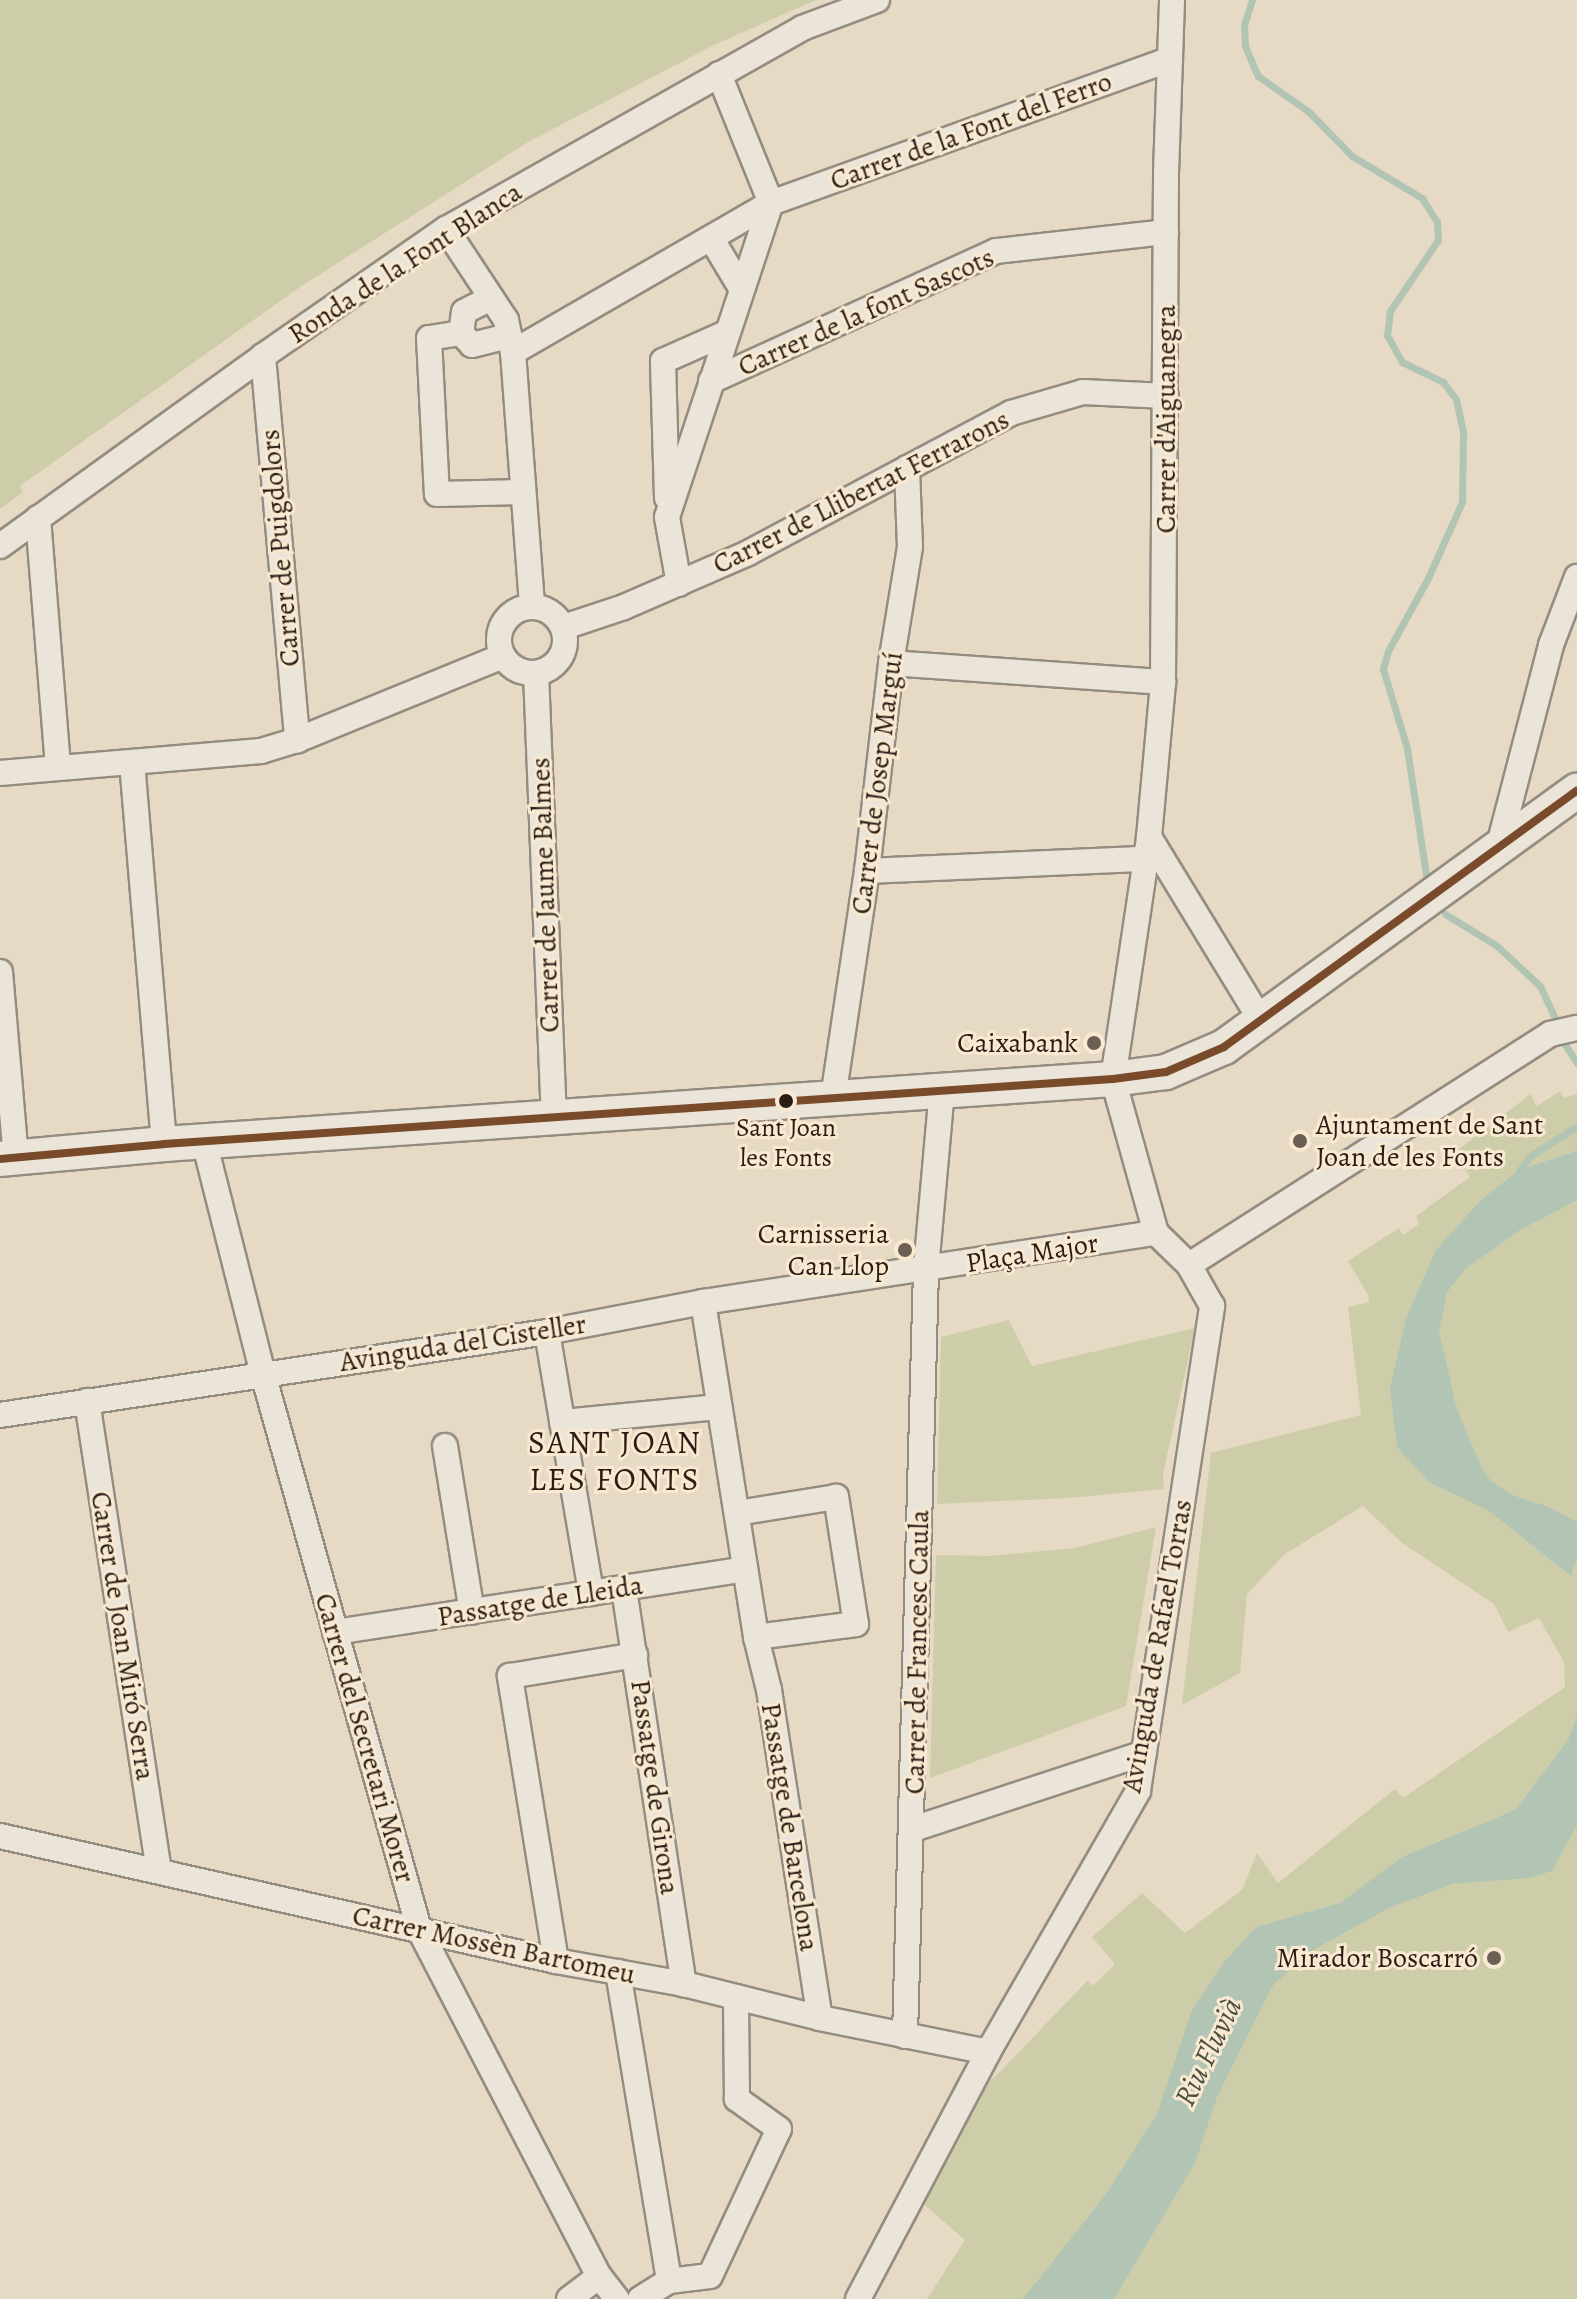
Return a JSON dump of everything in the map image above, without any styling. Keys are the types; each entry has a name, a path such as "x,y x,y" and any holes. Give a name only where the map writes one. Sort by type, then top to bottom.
{"street":[{"name":"Ronda de la Font Blanca","path":"0,546 263,356 446,229 802,28 877,0"},
{"name":"Carrer d'Aiguanegra","path":"1113,1079 1147,848 1163,682 1166,232 1172,0"},
{"name":"Carrer de la Font del Ferro","path":"511,344 771,203 1170,59"},
{"path":"667,517 771,203 719,74"},
{"path":"446,229 506,320 511,344 532,605"},
{"name":"Carrer de la font Sascots","path":"711,381 996,251 1166,232"},
{"path":"711,238 741,288"},
{"path":"461,333 464,312 491,298"},
{"path":"461,333 472,345 511,344"},
{"path":"461,333 429,338 437,494 523,492"},
{"path":"679,584 667,517 663,361 726,333"},
{"name":"Carrer de Puigdolors","path":"263,356 297,740"},
{"name":"Carrer de Llibertat Ferrarons","path":"564,627 679,584 748,553 1011,413 1083,392 1166,396"},
{"name":"Carrer de Josep Marguí","path":"833,1098 867,871 891,663 910,547 907,468"},
{"path":"38,518 58,767"},
{"path":"1499,845 1551,645 1577,577"},
{"path":"532,605 551,611 564,627 565,648 555,665 536,673 517,670 503,656 499,634 510,614 532,605"},
{"path":"1551,645 1577,627"},
{"path":"0,773 261,751 297,740 503,656"},
{"path":"891,663 1163,682"},
{"name":"Carrer de Jaume Balmes","path":"536,673 554,1117"},
{"path":"132,762 164,1144"},
{"path":"0,972 8,1159 204,1141 1113,1079 1166,1072 1224,1047 1499,845 1575,793"},
{"path":"867,871 1147,848 1260,1019"},
{"path":"1189,1265 1550,1034 1577,1028"},
{"path":"1113,1079 1156,1233"},
{"name":"Plaça Major","path":"942,1090 926,1269 1156,1233"},
{"name":"Carrer del Secretari Morer","path":"204,1141 263,1374 419,1929 599,2276 617,2299"},
{"name":"Avinguda de Rafael Torras","path":"858,2299 988,2052 1138,1791 1212,1306 1189,1265 1156,1233"},
{"name":"Avinguda del Cisteller","path":"0,1415 547,1332 703,1302 926,1269"},
{"name":"Carrer de Francesc Caula","path":"905,2036 926,1269"},
{"path":"703,1302 737,1513 836,1497 856,1624 756,1637"},
{"path":"547,1332 591,1593"},
{"name":"Carrer de Joan Miró Serra","path":"87,1401 159,1871"},
{"path":"562,1422 719,1407"},
{"path":"445,1446 472,1612"},
{"name":"Passatge de Barcelona","path":"737,1513 756,1637 769,1690 820,2018"},
{"name":"Passatge de Lleida","path":"335,1632 745,1569"},
{"name":"Passatge de Girona","path":"624,1589 684,1984"},
{"path":"556,1961 510,1676 635,1655"},
{"path":"913,1829 1144,1753"},
{"name":"Carrer Mossèn Bartomeu","path":"0,1836 556,1961 684,1984 820,2018 988,2052"},
{"path":"618,1972 669,2281"},
{"path":"640,2299 669,2281 710,2276 779,2129 737,2099 736,1997"},
{"path":"569,2299 599,2276"}],"shaded area":[{"path":"0,0 816,0 714,45 528,142 300,287 20,486 23,492 0,509"},
{"path":"1560,1091 1564,1098 1577,1094 1577,2299 927,2299 965,2240 919,2200 979,2088 996,2076 1088,1980 1093,1986 1115,1964 1092,1937 1142,1893 1185,1933 1242,1890 1257,1853 1278,1883 1395,1789 1403,1798 1565,1687 1564,1662 1539,1618 1508,1632 1494,1604 1402,1543 1363,1506 1285,1554 1247,1594 1240,1673 1182,1705 1211,1453 1361,1415 1348,1307 1369,1302 1348,1261 1399,1228 1403,1235 1419,1224 1416,1216 1470,1177 1454,1153 1531,1094 1536,1107"},
{"path":"1009,1320 1032,1366 1195,1328 1163,1474 1164,1489 1069,1498 937,1504 941,1337"},
{"path":"1156,1527 1126,1706 930,1778 936,1555 990,1556 1075,1548"}],"water":[{"path":"1577,1151 1577,1200 1520,1230 1465,1269 1447,1292 1439,1331 1456,1406 1482,1469 1491,1481 1512,1495 1549,1507 1577,1522 1577,1558 1571,1576 1489,1511 1429,1482 1397,1447 1390,1389 1406,1318 1436,1250 1481,1200 1519,1170"},
{"name":"Riu Fluvià","path":"1577,1716 1577,1825 1552,1871 1529,1878 1452,1884 1389,1908 1315,1949 1274,1984 1267,1996 1217,2097 1195,2163 1114,2299 1023,2299 1106,2194 1157,2114 1192,2010 1224,1962 1256,1927 1340,1903 1402,1857 1515,1810 1568,1740"}],"waterway":[{"path":"1252,0 1244,25 1245,46 1258,76 1309,112 1352,156 1422,198 1437,222 1438,240 1390,311 1387,335 1402,362 1443,382 1456,399 1463,433 1462,502 1428,578 1388,651 1383,669 1407,748 1427,882"},
{"path":"1445,914 1496,945 1540,986 1557,1022"},
{"path":"1564,1043 1577,1063"},
{"path":"1515,1177 1529,1157 1577,1126"}],"transit line":[{"path":"0,1159 164,1144 1113,1079 1166,1072 1224,1047 1577,791"}],"place":[{"name":"Caixabank","path":"1094,1043"},
{"name":"Sant Joan les Fonts","path":"786,1101"},
{"name":"Ajuntament de Sant Joan de les Fonts","path":"1300,1141"},
{"name":"Carnisseria Can Llop","path":"905,1250"},
{"name":"Mirador Boscarró","path":"1494,1958"}],"district":[{"name":"SANT JOAN LES FONTS","path":"615,1462"}]}
